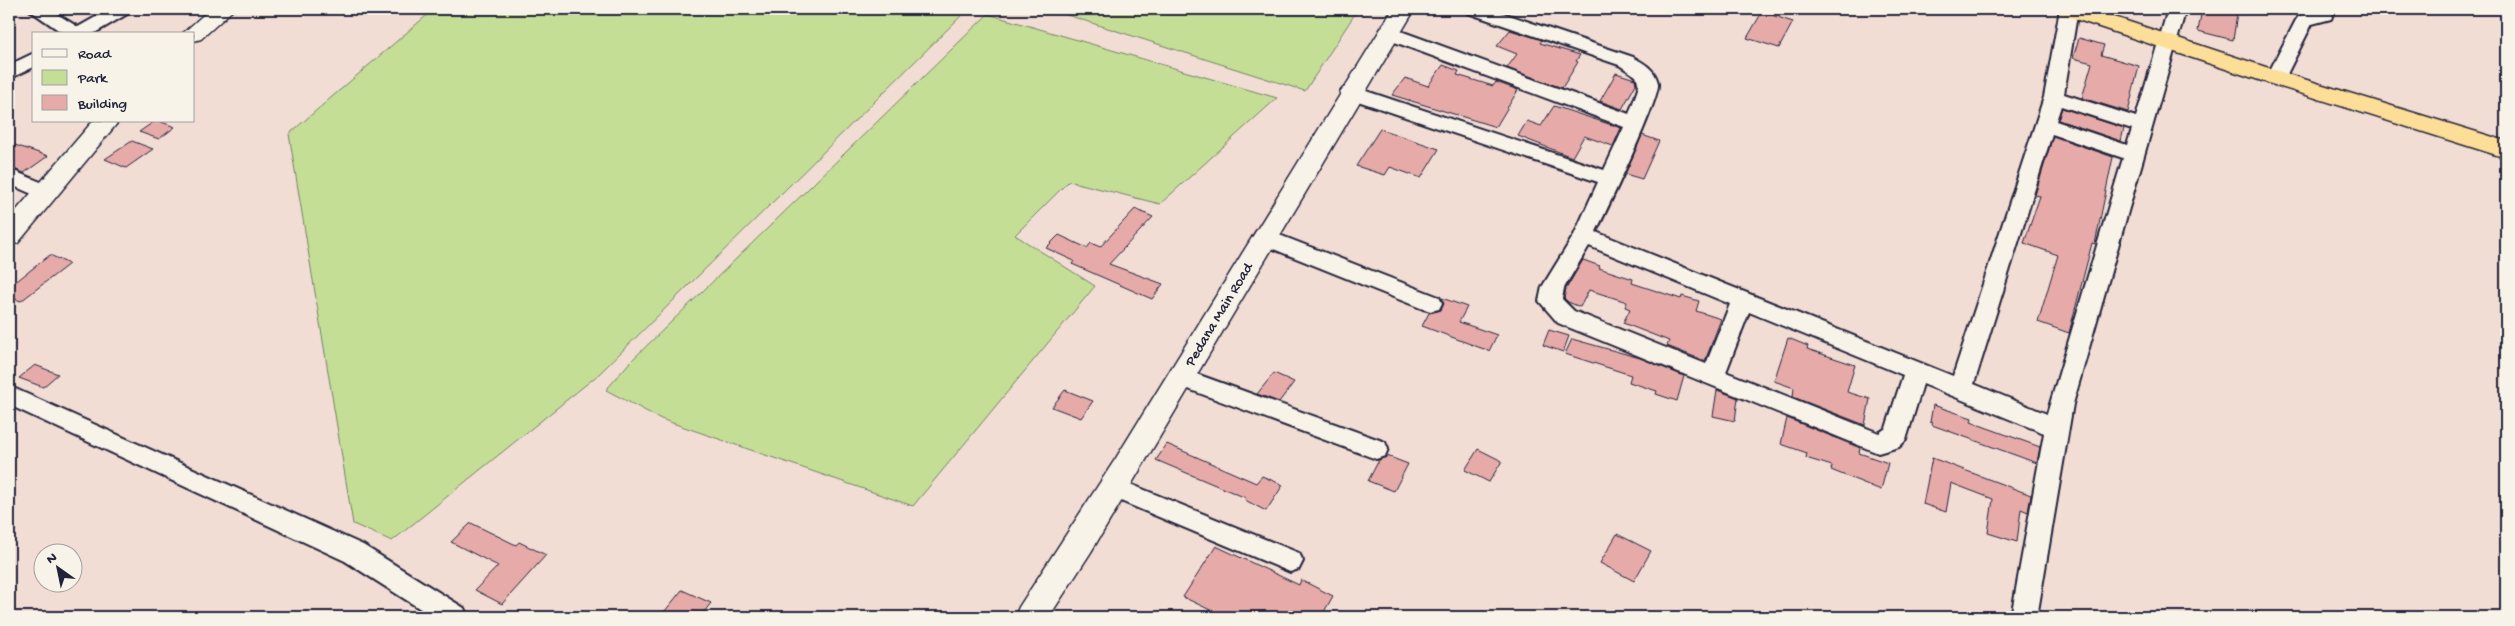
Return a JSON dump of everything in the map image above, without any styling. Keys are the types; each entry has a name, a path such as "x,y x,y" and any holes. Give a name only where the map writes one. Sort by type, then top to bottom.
{"highway":[{"path":"2069,9 2276,78 2506,150"}],"main road":[{"path":"195,32 223,9"},
{"name":"Pedana Main Road","path":"1031,617 1180,377 1350,92 1404,9"},
{"path":"9,236 106,122"}],"street":[{"path":"37,9 75,32"},
{"path":"82,32 123,9"},
{"path":"1474,9 1626,61 1644,73 1649,86 1584,236 1553,287 1550,301 1566,318 1878,443 1890,440 1898,433 1916,369"},
{"path":"1961,388 2054,97 2069,9"},
{"path":"2024,617 2061,404 2177,9"},
{"path":"2276,78 2305,20 2325,15 2326,9"},
{"path":"1388,33 1634,124"},
{"path":"11,70 32,60"},
{"path":"1350,92 1610,179"},
{"path":"2054,97 2143,126"},
{"path":"2045,124 2135,155"},
{"path":"9,176 46,192"},
{"path":"1584,236 1916,369 2057,428"},
{"path":"1264,237 1431,303"},
{"path":"1713,376 1743,300"},
{"path":"1180,377 1376,449"},
{"path":"9,395 354,553 455,617"},
{"path":"1113,487 1290,561"}],"green space":[{"path":"434,9 968,9 599,374 392,541 353,524 289,134"},
{"path":"1048,9 1358,9 1305,91"},
{"path":"988,14 1277,98 1160,204 1069,181 1015,235 1095,286 913,506 661,419 606,390 630,362"}],"building":[{"path":"2202,9 2218,9 2237,14 2233,40 2198,31"},
{"path":"1762,12 1793,22 1779,48 1747,38"},
{"path":"1510,30 1542,40 1540,43 1580,55 1576,61 1578,62 1562,88 1507,68 1517,54 1497,46"},
{"path":"2079,38 2104,45 2101,55 2139,66 2128,112 2082,98 2092,63 2073,58"},
{"path":"1443,65 1459,71 1457,75 1493,86 1496,82 1518,90 1496,127 1392,95 1405,78 1428,86"},
{"path":"1616,73 1635,79 1636,84 1622,109 1600,101"},
{"path":"1554,106 1621,128 1613,146 1584,136 1572,157 1518,136 1527,121 1541,126"},
{"path":"2062,108 2124,128 2121,141 2058,120"},
{"path":"154,122 162,122 175,127 159,139 139,132"},
{"path":"1380,129 1439,149 1421,178 1390,167 1385,175 1356,166"},
{"path":"1642,135 1659,141 1642,179 1625,174"},
{"path":"2053,136 2113,157 2095,244 2092,243 2069,333 2038,322 2058,255 2024,243 2040,196 2035,195"},
{"path":"132,141 153,149 126,168 105,159"},
{"path":"9,143 48,156 24,173 9,167"},
{"path":"1135,209 1153,217 1109,264 1163,284 1152,299 1072,264 1074,261 1046,248 1059,235 1087,248 1091,243 1100,247"},
{"path":"50,255 69,264 21,301 9,297 9,287"},
{"path":"1583,260 1600,266 1599,268 1633,279 1632,283 1681,299 1682,296 1699,301 1696,311 1721,319 1705,361 1667,346 1669,341 1623,323 1630,309 1625,307 1627,302 1589,290 1580,307 1568,302 1564,298 1566,289"},
{"path":"1442,298 1467,307 1459,322 1497,335 1489,351 1422,326 1429,313 1441,310 1444,304"},
{"path":"1549,330 1569,336 1563,352 1543,345"},
{"path":"1788,338 1808,346 1807,349 1855,365 1847,392 1870,399 1865,425 1793,397 1794,388 1774,381"},
{"path":"1572,339 1640,358 1684,376 1677,401 1656,394 1657,391 1629,382 1631,375 1565,354"},
{"path":"35,365 58,374 43,387 19,378"},
{"path":"1274,373 1294,382 1279,402 1257,394"},
{"path":"1065,390 1093,401 1081,418 1052,407"},
{"path":"1717,390 1738,398 1735,421 1713,416"},
{"path":"1933,405 1972,418 1971,422 2040,447 2037,463 1932,425 1933,423 1930,422"},
{"path":"1787,418 1860,448 1859,453 1888,463 1881,490 1831,470 1832,466 1806,458 1807,453 1781,444"},
{"path":"1167,444 1256,483 1262,476 1283,485 1266,511 1245,500 1246,498 1156,460"},
{"path":"1478,449 1502,461 1489,482 1465,470"},
{"path":"1387,456 1408,464 1394,491 1368,481 1379,460"},
{"path":"1932,458 2031,495 2028,512 2021,509 2017,542 1988,533 1993,499 1951,483 1946,512 1923,504"},
{"path":"471,523 516,545 519,542 546,555 502,604 475,590 498,566 451,542"},
{"path":"1617,534 1651,551 1634,581 1600,563"},
{"path":"1216,546 1299,585 1301,580 1333,596 1321,617 1225,617 1183,597"},
{"path":"682,590 711,603 700,617 660,617"}]}
